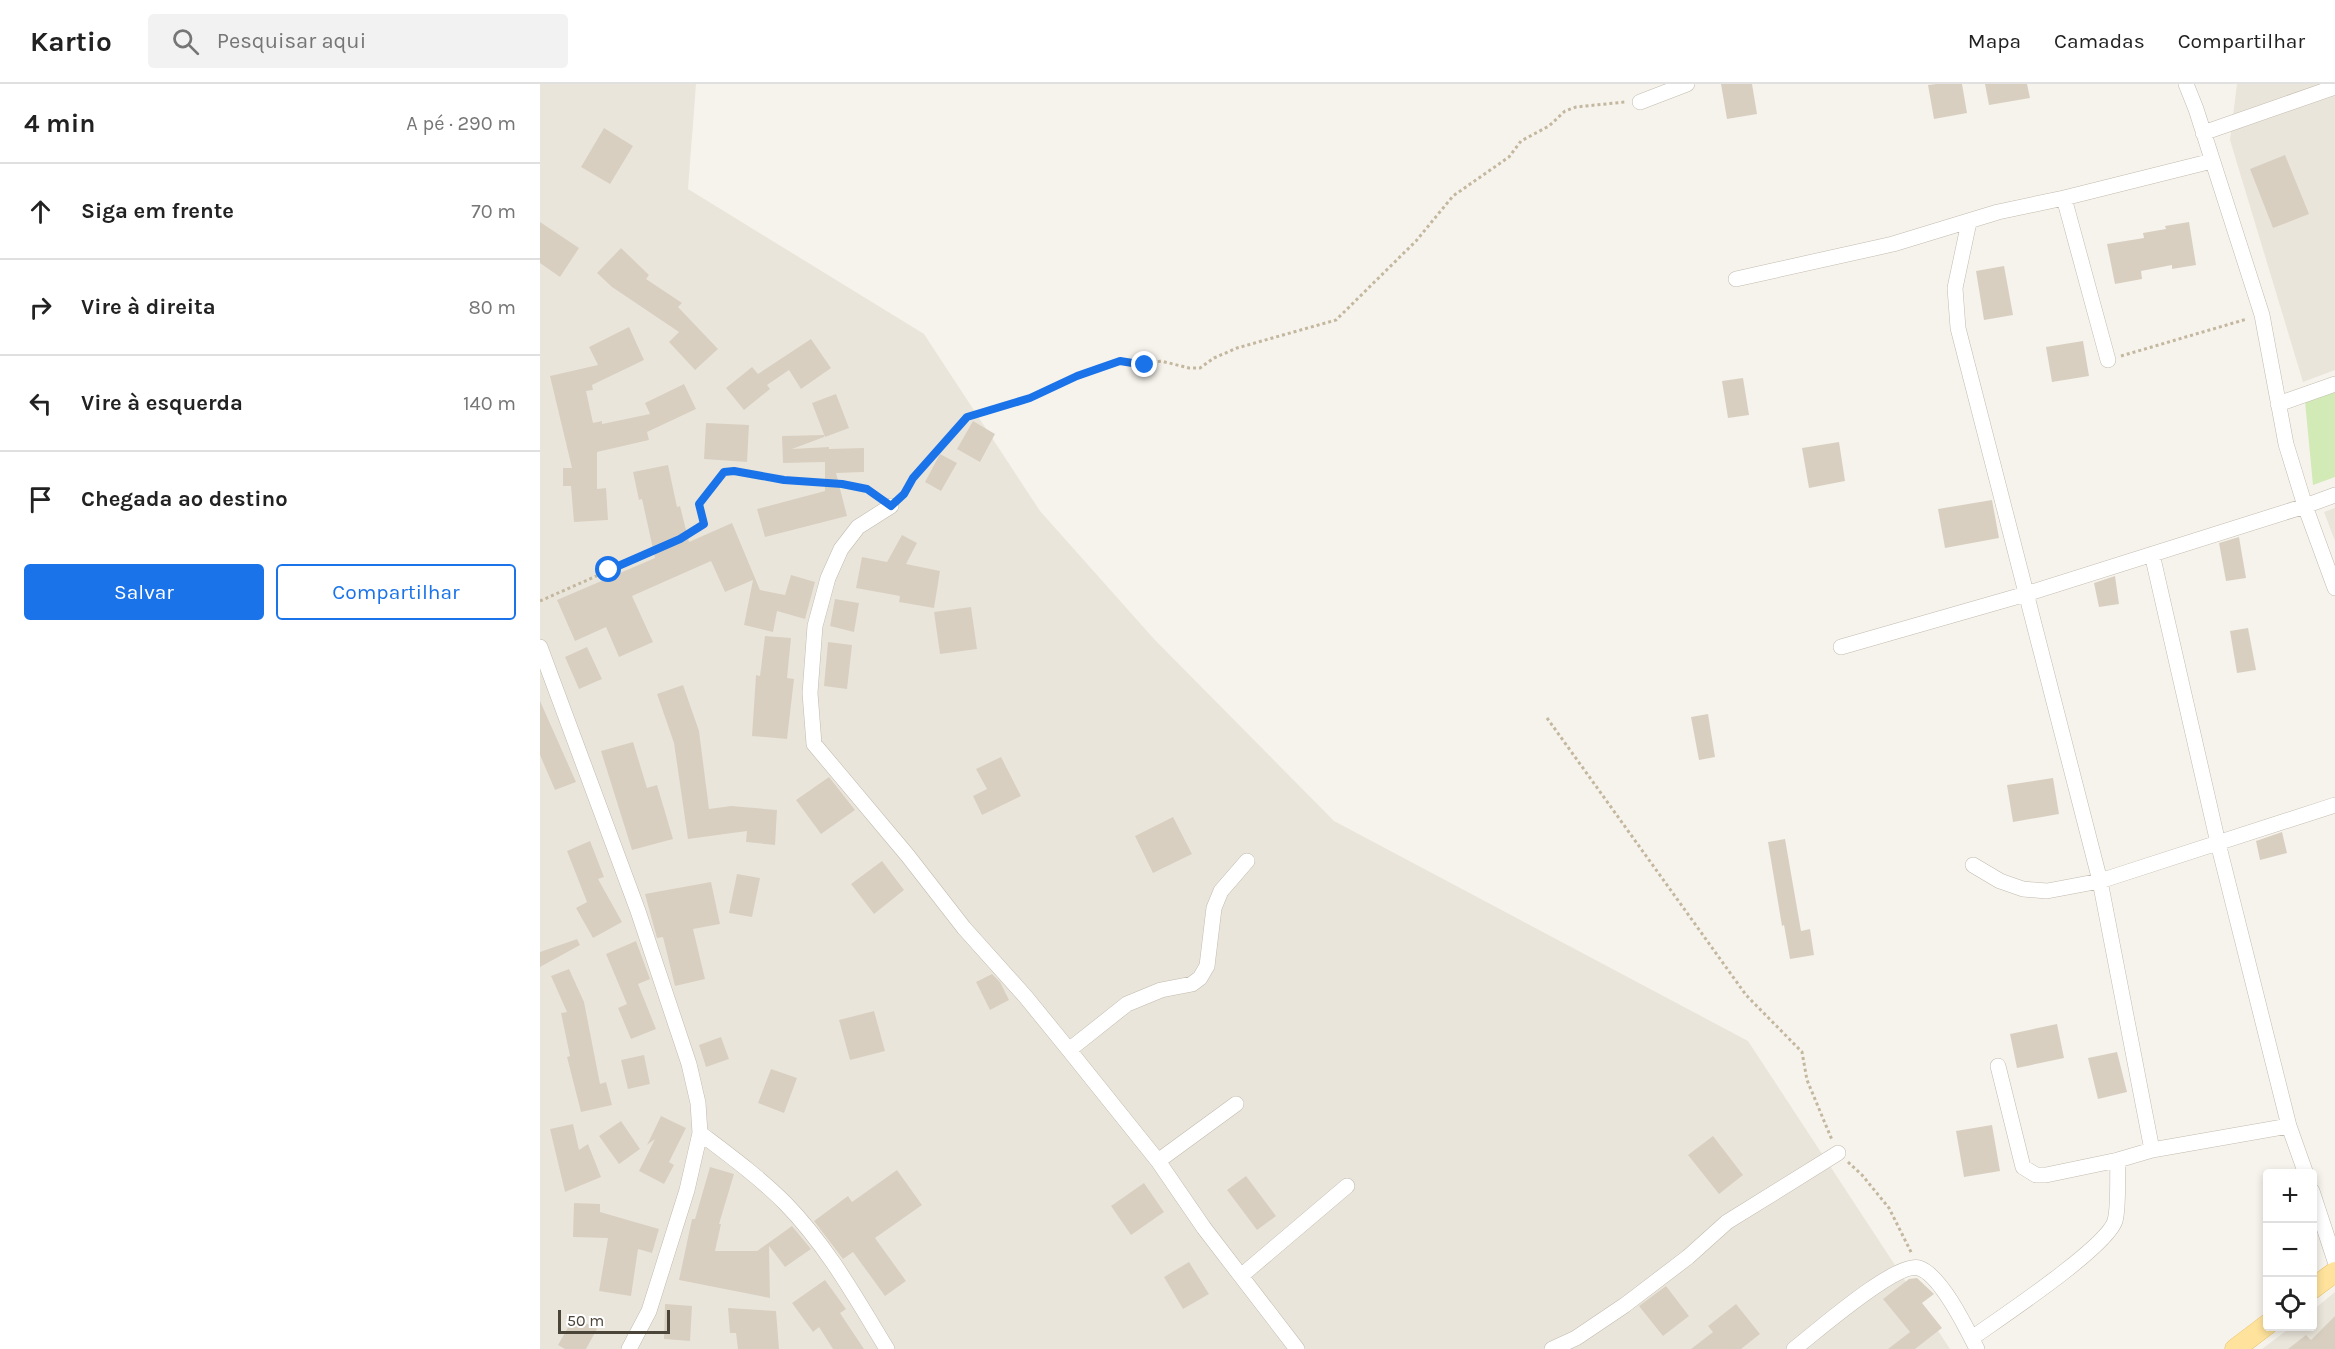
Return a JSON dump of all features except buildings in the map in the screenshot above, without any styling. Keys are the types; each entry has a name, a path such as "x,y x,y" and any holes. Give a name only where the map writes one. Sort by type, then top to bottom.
{"main road":[{"path":"2317,1286 2335,1272"},
{"path":"2235,1349 2263,1328"}],"street":[{"path":"1640,102 1687,84"},
{"path":"2186,84 2204,132 2262,315 2286,444 2305,506 2335,588"},
{"path":"2204,132 2335,87"},
{"path":"1736,279 1893,244 1998,212 2212,161"},
{"path":"2064,198 2108,360"},
{"path":"1969,222 1955,288 1956,313 2100,882 2152,1150"},
{"path":"2278,404 2335,384"},
{"path":"1840,647 2026,594 2335,495"},
{"path":"891,506 858,527 841,549 828,578 815,626 810,693 814,744 908,856 964,928 1025,996 1158,1161 1204,1228 1297,1349"},
{"path":"2152,554 2218,843 2289,1126 2305,1169"},
{"path":"540,647 638,911 689,1064 698,1103 700,1133 687,1190 649,1311 628,1349"},
{"path":"1973,865 2000,881 2023,889 2047,891 2100,882 2335,805"},
{"path":"1069,1050 1127,1004 1161,990 1192,984 1200,978 1207,966 1214,908 1221,891 1247,861"},
{"path":"1998,1066 2023,1167 2036,1175 2118,1160 2152,1150 2289,1126"},
{"path":"1158,1161 1236,1104"},
{"path":"700,1133 762,1182 785,1203 815,1237 848,1284 887,1349"},
{"path":"1552,1349 1576,1338 1625,1305 1688,1257 1727,1222 1838,1153"},
{"path":"1794,1349 1887,1278 1905,1268 1918,1268 1931,1275 1975,1344 2088,1253 2108,1233 2115,1220 2118,1160"},
{"path":"1242,1276 1347,1186"},
{"path":"2317,1204 2335,1261"}],"path":[{"path":"540,601 680,539 704,524 699,504 724,472 734,471 784,480 867,489 891,506 904,494 913,478 967,417 1030,398 1077,376 1120,361 1145,365 1161,361 1200,368 1214,358 1237,348 1336,320 1358,301 1416,241 1453,196 1509,157 1521,141 1549,126 1565,111 1576,107 1615,102 1640,102"},
{"path":"2108,360 2262,315"},
{"path":"1547,718 1746,995 1802,1052 1808,1080 1838,1153 1862,1175 1889,1208 1918,1268"}],"shaded area":[{"path":"540,84 696,84 688,189 924,334 1040,511 1154,639 1334,821 1748,1041 1950,1349 540,1349"},
{"path":"2237,84 2335,84 2335,370 2303,382 2230,140"},
{"path":"2335,508 2335,541 2324,512"},
{"path":"2335,1292 2335,1349 2262,1349 2286,1331 2317,1331 2317,1307"}],"green space":[{"path":"2335,391 2335,477 2313,485 2305,401"}],"route":[{"path":"609,570 680,539 704,524 699,504 724,472 734,471 784,480 842,484 867,489 891,506 904,494 913,478 967,417 1030,398 1077,376 1120,361 1145,365"}]}
